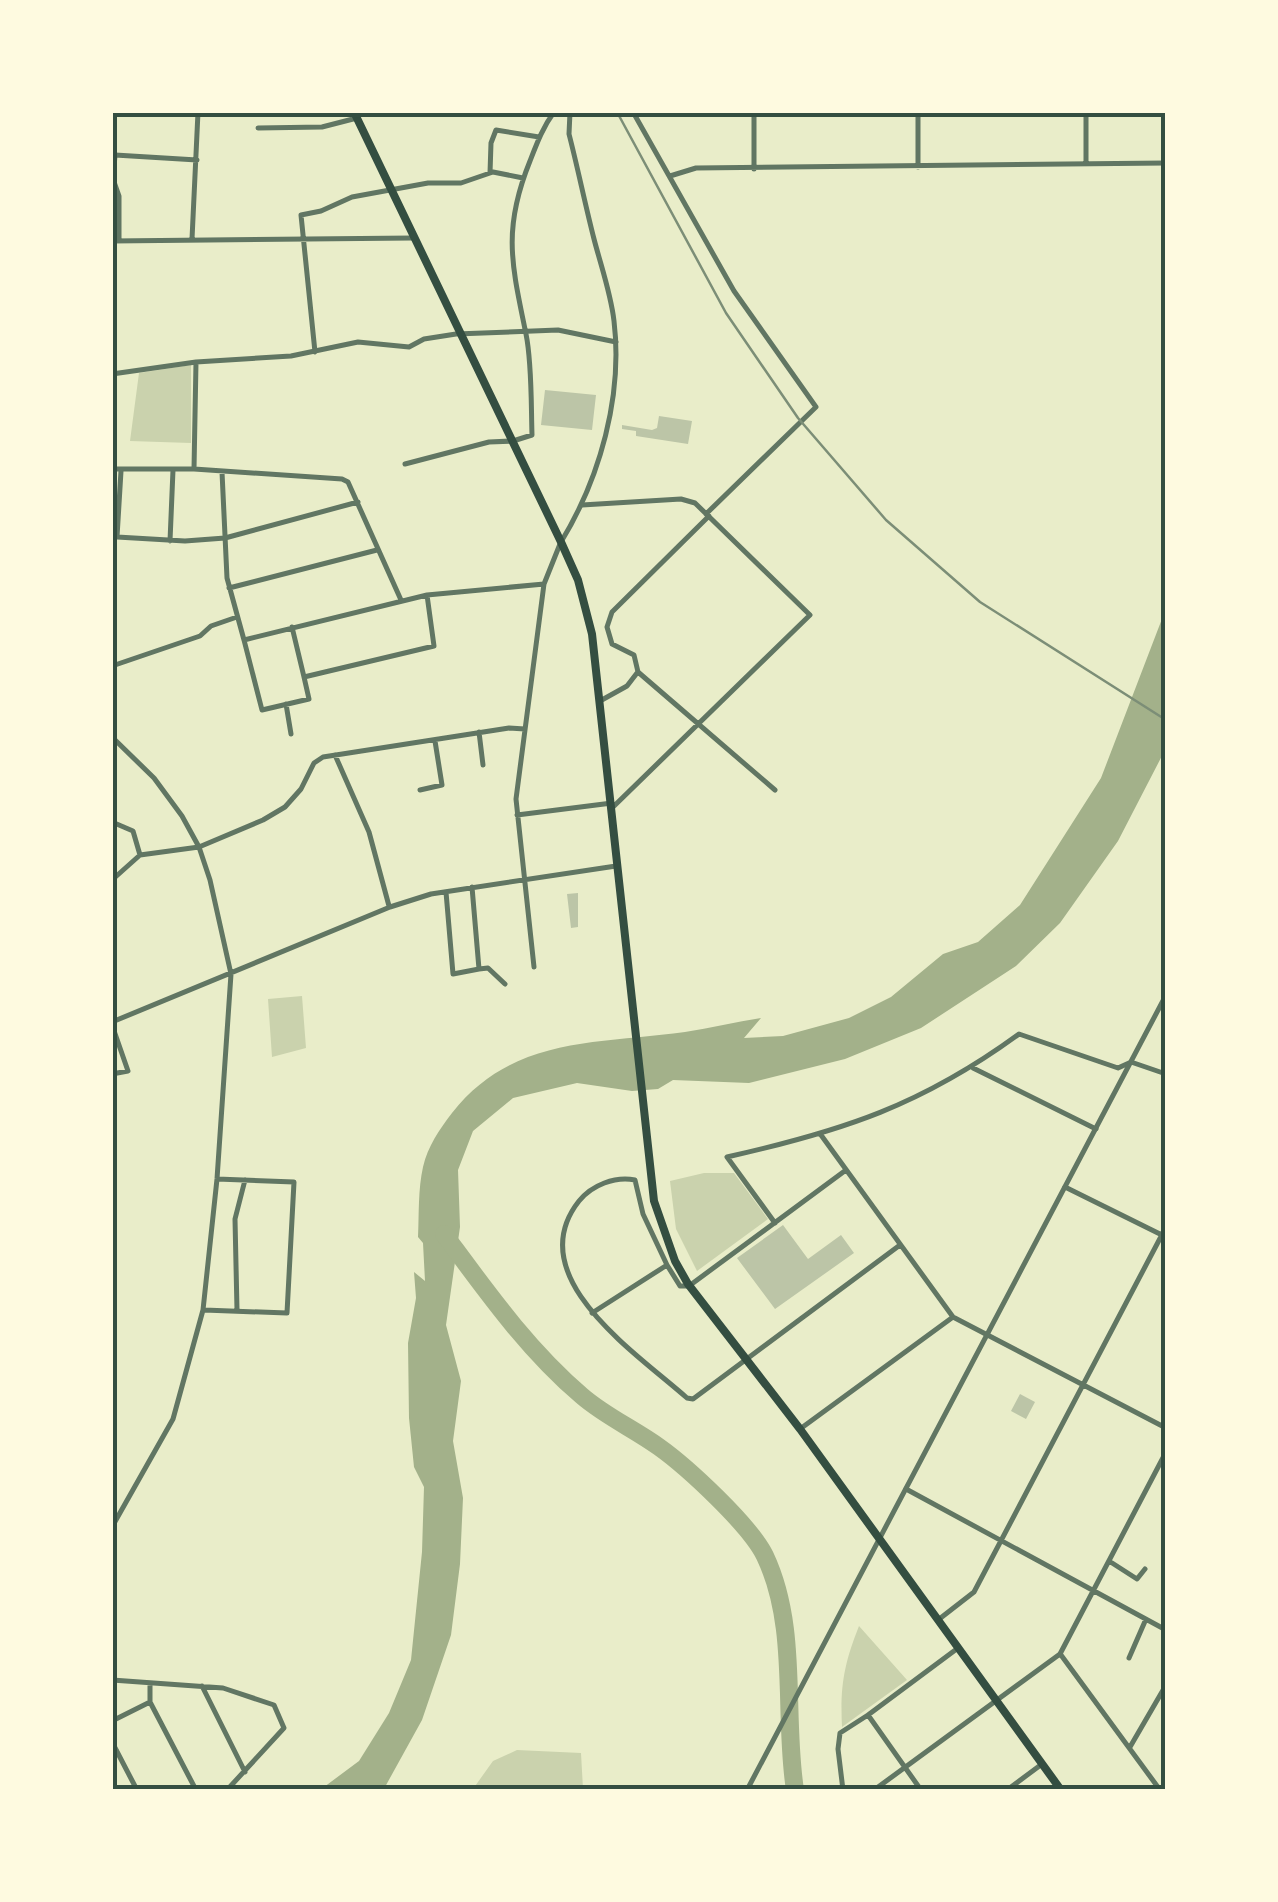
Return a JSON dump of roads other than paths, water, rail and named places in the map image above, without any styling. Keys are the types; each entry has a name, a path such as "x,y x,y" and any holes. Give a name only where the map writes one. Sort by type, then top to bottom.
{"main road":[{"path":"355,115 562,542 585,600 600,700 654,1201 674,1261 689,1286 800,1428 1061,1790"}],"street":[{"path":"192,239 198,112"},
{"path":"405,464 532,435 526,331 510,243 515,200 554,112"},
{"path":"534,967 517,814 518,779 544,584 582,505 613,403 616,342 614,317 570,134 570,112"},
{"path":"633,112 734,292 816,408 608,619 612,644 634,655 638,672 775,790"},
{"path":"754,112 754,168"},
{"path":"918,112 918,167"},
{"path":"1086,112 1086,164"},
{"path":"258,128 322,127 355,115"},
{"path":"490,173 496,130 540,138"},
{"path":"197,160 115,155 113,180 119,196 116,241 416,238"},
{"path":"669,177 696,168 1166,163"},
{"path":"316,352 301,215 321,212 352,198 428,183 461,182 490,173 523,178"},
{"path":"112,374 316,352 358,342 410,347 424,339 456,334 583,333 616,342"},
{"path":"194,469 196,362"},
{"path":"112,470 194,469 342,479 348,482 358,502 401,600"},
{"path":"121,470 117,537 170,541 225,538 358,502"},
{"path":"170,541 173,470"},
{"path":"222,472 230,588 262,710 309,699 292,627"},
{"path":"517,814 612,805 810,615 695,503 681,499 582,505"},
{"path":"230,588 378,550"},
{"path":"244,640 428,594 544,584"},
{"path":"304,676 434,646 428,594"},
{"path":"112,666 200,636 211,626 237,617"},
{"path":"600,700 627,686 638,672"},
{"path":"286,704 291,734"},
{"path":"112,880 140,855 198,847 263,820 285,807 301,790 314,763 322,757 478,732 525,729"},
{"path":"478,732 483,765"},
{"path":"112,737 154,778 182,816 198,847 210,880 231,974 217,1179 203,1310 173,1419 112,1527"},
{"path":"420,790 442,785 435,740"},
{"path":"334,755 370,832 390,907"},
{"path":"112,822 133,831 140,855"},
{"path":"112,1074 128,1071 112,1023 390,907 472,887 619,866"},
{"path":"472,887 480,969"},
{"path":"446,892 453,974 488,968 505,984"},
{"path":"747,1790 1166,995"},
{"path":"776,1223 727,1157 821,1135 895,1109 973,1068 1019,1034 1118,1068 1132,1062 1166,1074"},
{"path":"973,1068 1096,1129"},
{"path":"821,1135 954,1317 1166,1428"},
{"path":"846,1170 689,1286 680,1286 668,1265 644,1214 634,1180 598,1185 582,1197 563,1234 567,1275 592,1313 687,1398 693,1399 900,1245"},
{"path":"203,1310 287,1313 294,1182 217,1179"},
{"path":"237,1310 234,1218 245,1180"},
{"path":"1066,1187 1163,1236"},
{"path":"938,1620 974,1592 1166,1227"},
{"path":"592,1313 668,1265"},
{"path":"800,1428 954,1317"},
{"path":"874,1790 1060,1654 1166,1452"},
{"path":"906,1489 1166,1630"},
{"path":"1110,1562 1137,1579 1145,1569"},
{"path":"1129,1658 1146,1620"},
{"path":"844,1790 838,1749 840,1733 958,1648"},
{"path":"1060,1654 1160,1790"},
{"path":"112,1680 223,1688 274,1705 284,1728 228,1790"},
{"path":"150,1683 150,1702 196,1790"},
{"path":"1130,1748 1166,1685"},
{"path":"202,1686 245,1772"},
{"path":"112,1722 150,1702"},
{"path":"868,1715 921,1790"},
{"path":"112,1742 138,1790"},
{"path":"1007,1790 1042,1764"}],"waterway":[{"path":"444,1234 508,1319 562,1378 591,1403 685,1468 717,1497 757,1543 776,1584 782,1612 795,1790"}],"railway":[{"path":"617,112 726,313 798,418 886,520 980,602 1166,720"}]}
